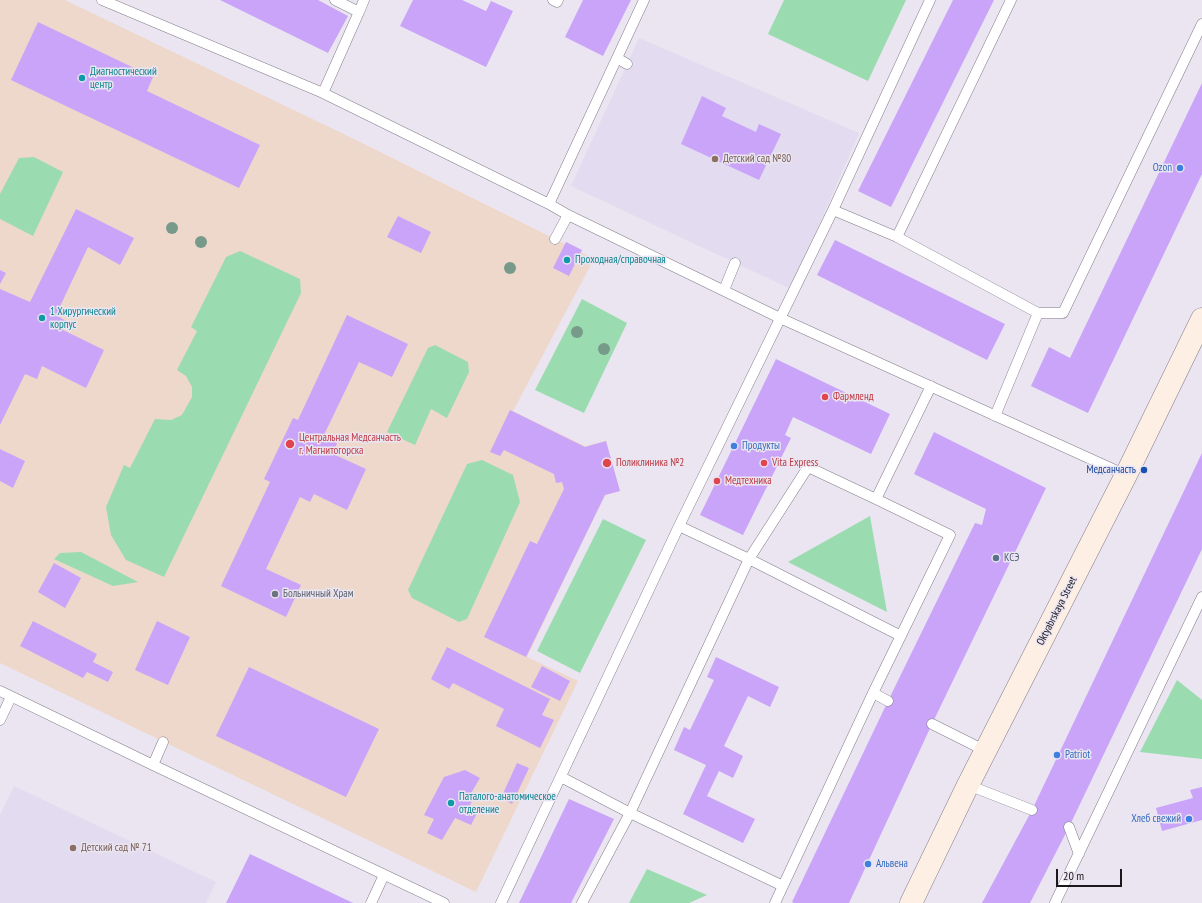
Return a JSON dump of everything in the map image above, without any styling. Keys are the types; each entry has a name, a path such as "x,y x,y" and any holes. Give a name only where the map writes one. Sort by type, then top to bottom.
{"main road":[{"name":"Oktyabrskaya Street","path":"911,903 968,785 1199,333"}],"lane":[{"path":"102,0 323,93 549,204 568,215 780,318 1126,475"},
{"path":"335,0 359,12"},
{"path":"323,93 364,0"},
{"path":"553,0 557,2 558,0"},
{"path":"549,204 644,0"},
{"path":"501,903 679,526 834,210 930,0"},
{"path":"897,237 1011,0"},
{"path":"834,210 897,237 1038,313 1063,313 1202,24"},
{"path":"617,58 627,64"},
{"path":"555,238 568,215"},
{"path":"724,290 735,263"},
{"path":"995,416 1038,313"},
{"path":"876,499 931,386"},
{"path":"582,903 630,813 749,559 808,467 950,535 873,693 775,903"},
{"path":"679,526 749,559 901,636"},
{"path":"1055,903 1202,597"},
{"path":"0,691 444,903"},
{"path":"873,693 888,701"},
{"path":"0,720 12,697"},
{"path":"932,724 986,751"},
{"path":"153,765 163,742"},
{"path":"561,777 630,813 783,886"},
{"path":"968,785 1032,810"},
{"path":"1070,827 1079,854"},
{"path":"371,903 384,874"}],"shaded area":[{"name":"Центральная Медсанчасть г. Магнитогорска","path":"0,0 65,0 354,139 565,244 566,242 582,250 581,252 594,259 513,411 585,446 606,441 620,491 605,495 527,657 578,681 476,892 0,663"},
{"name":"Детский сад №80","path":"639,38 859,133 791,289 571,186"},
{"name":"Детский сад № 71","path":"14,786 216,882 206,903 0,903 0,815"}],"green space":[{"path":"784,0 906,0 868,81 768,34"},
{"path":"34,157 63,172 33,236 0,219 0,194 19,158"},
{"path":"240,251 300,279 301,293 164,577 126,560 111,535 106,507 124,465 130,468 155,419 171,420 182,415 192,397 192,387 186,376 177,370 197,331 191,327 226,257"},
{"path":"582,299 627,323 584,413 535,390"},
{"path":"435,345 468,362 469,372 447,418 431,409 415,445 387,432 428,348"},
{"path":"482,460 513,475 520,502 467,619 459,622 412,598 408,590 467,464"},
{"path":"870,516 887,612 788,562"},
{"path":"603,519 646,540 580,673 537,651"},
{"path":"81,552 138,582 113,586 54,559 60,553"},
{"path":"1177,680 1202,700 1202,759 1140,752"},
{"path":"647,869 707,895 689,903 629,903"}],"building":[{"path":"220,0 318,0 348,16 328,53"},
{"path":"413,0 462,0 486,11 491,1 513,11 486,67 400,26"},
{"path":"583,0 631,0 603,56 565,37"},
{"path":"953,0 994,0 891,207 858,191"},
{"path":"38,22 153,77 147,91 260,145 239,188 11,80"},
{"path":"1202,83 1202,174 1088,413 1031,386 1049,347 1070,358"},
{"path":"702,96 726,108 722,116 756,132 759,124 781,134 759,180 681,144"},
{"name":"1 Хирургический корпус","path":"76,209 134,238 120,265 88,247 56,315 66,321 61,329 104,350 86,388 42,366 37,379 25,374 0,425 0,289 30,302"},
{"path":"398,216 431,232 421,253 387,237"},
{"path":"835,240 1005,324 987,360 817,275"},
{"name":"Проходная/справочная","path":"566,242 582,250 569,276 553,268"},
{"path":"0,270 6,273 0,284"},
{"path":"347,315 408,344 392,377 359,362 323,437 337,443 333,454 366,469 347,510 314,494 310,502 300,497 266,569 301,585 286,617 221,586 270,482 264,479 293,418 298,420"},
{"path":"776,359 890,414 871,454 793,417 785,435 791,438 743,535 700,515"},
{"path":"510,410 585,447 606,441 620,491 605,495 526,657 484,637 530,541 537,544 564,489 562,482 556,483 554,474 504,450 500,456 490,452"},
{"path":"934,432 1046,488 932,724 849,903 794,903 792,902 975,523 982,525 986,509 914,474"},
{"path":"0,449 25,461 13,488 0,481"},
{"path":"1202,453 1202,549 1069,827 1030,903 982,903 1032,810"},
{"path":"54,563 81,578 65,608 38,592"},
{"path":"33,621 97,654 93,662 113,672 108,682 87,672 83,678 20,646"},
{"path":"157,621 190,637 168,685 135,670"},
{"path":"447,647 550,699 542,715 554,720 540,748 496,726 504,709 453,683 449,689 431,679"},
{"path":"716,657 779,687 770,707 748,696 724,746 743,756 733,778 719,771 707,796 755,819 743,843 683,814 706,765 674,750 684,727 690,730 714,680 707,677"},
{"path":"542,666 570,681 560,701 531,687"},
{"path":"249,667 379,729 346,797 216,736"},
{"path":"517,763 529,768 512,804 501,798"},
{"name":"Паталого-анатомическое отделение","path":"465,770 480,778 470,795 474,797 468,809 477,813 471,825 455,818 442,840 427,833 434,819 424,815 444,777"},
{"path":"1202,787 1202,820 1162,831 1156,808 1193,798 1190,790"},
{"path":"569,799 614,819 571,903 519,903"},
{"path":"250,854 353,903 226,903"}],"place":[{"name":"Диагностический центр","path":"82,78"},
{"name":"Детский сад №80","path":"715,159"},
{"name":"Ozon","path":"1180,168"},
{"name":"Проходная/справочная","path":"567,260"},
{"name":"1 Хирургический корпус","path":"42,318"},
{"name":"Фармленд","path":"825,397"},
{"name":"Центральная Медсанчасть г. Магнитогорска","path":"290,444"},
{"name":"Продукты","path":"734,446"},
{"name":"Поликлиника №2","path":"607,463"},
{"name":"Vita Express","path":"764,463"},
{"name":"Медсанчасть","path":"1144,470"},
{"name":"Медтехника","path":"717,481"},
{"name":"КСЭ","path":"996,558"},
{"name":"Больничный Храм","path":"275,594"},
{"name":"Patriot","path":"1057,755"},
{"name":"Паталого-анатомическое отделение","path":"451,803"},
{"name":"Хлеб свежий","path":"1189,819"},
{"name":"Детский сад № 71","path":"73,848"},
{"name":"Альвена","path":"868,864"}]}
